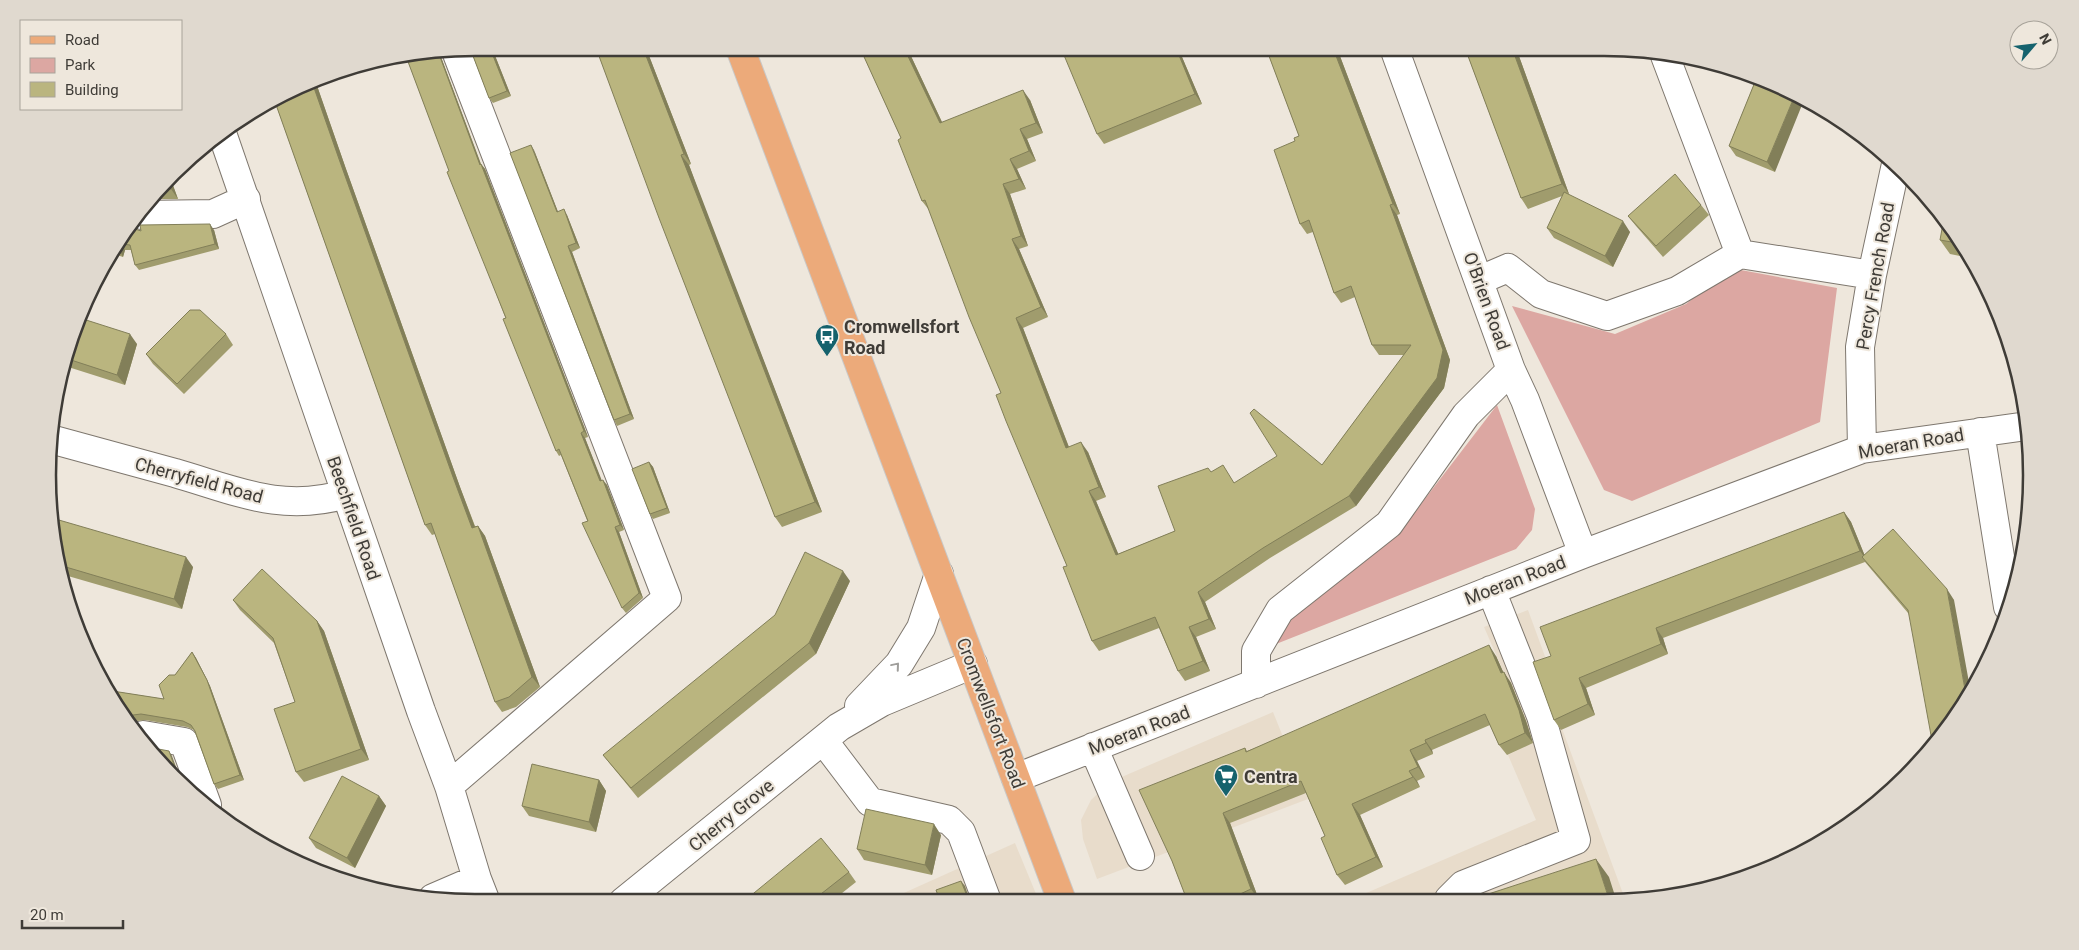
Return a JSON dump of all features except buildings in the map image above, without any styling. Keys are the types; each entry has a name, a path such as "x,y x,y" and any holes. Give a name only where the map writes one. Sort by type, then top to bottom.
{"main road":[{"name":"Cromwellsfort Road","path":"743,56 1059,894"}],"street":[{"name":"O'Brien Road","path":"1397,56 1512,370 1583,554"},
{"path":"449,786 667,598 458,57"},
{"path":"1667,61 1740,254"},
{"name":"Beechfield Road","path":"224,140 420,711 449,786 482,891"},
{"name":"Percy French Road","path":"1862,449 1860,347 1872,275 1894,173"},
{"path":"147,215 213,214 246,199"},
{"path":"1480,280 1508,268 1540,294 1607,316 1677,291 1740,254 1872,275"},
{"path":"1256,684 1256,652 1280,610 1389,524 1466,415 1512,370"},
{"name":"Moeran Road","path":"1016,778 1583,554 1862,449 2020,427"},
{"path":"1980,432 2006,592"},
{"name":"Cherryfield Road","path":"58,441 251,496 287,502 317,502 346,494"},
{"name":"Cherry Grove","path":"831,734 899,664 921,628 939,574"},
{"path":"1455,894 1463,885 1576,840 1541,716 1491,590"},
{"name":"Cherry Grove","path":"633,894 831,734 882,702 973,664"},
{"path":"831,734 870,802 949,820 961,832 984,894"},
{"path":"148,736 184,742 203,793"},
{"path":"1093,748 1140,856"},
{"path":"464,894 482,891"}],"shaded area":[{"path":"1528,610 1558,692 1550,696 1623,893 1364,894 1536,820 1508,755 1534,742 1484,627"},
{"path":"1273,712 1308,799 1097,879 1083,839 1081,820 1091,800 1108,784 1124,776"},
{"path":"1015,843 1036,894 902,894"}],"green space":[{"path":"1730,268 1837,288 1820,422 1632,501 1604,490 1512,306 1615,334 1686,304"},
{"path":"1497,405 1535,509 1532,530 1516,549 1271,646 1282,619 1366,560 1401,530"}],"place":[{"name":"Cromwellsfort Road","path":"827,357"},
{"name":"Centra","path":"1226,797"}]}
